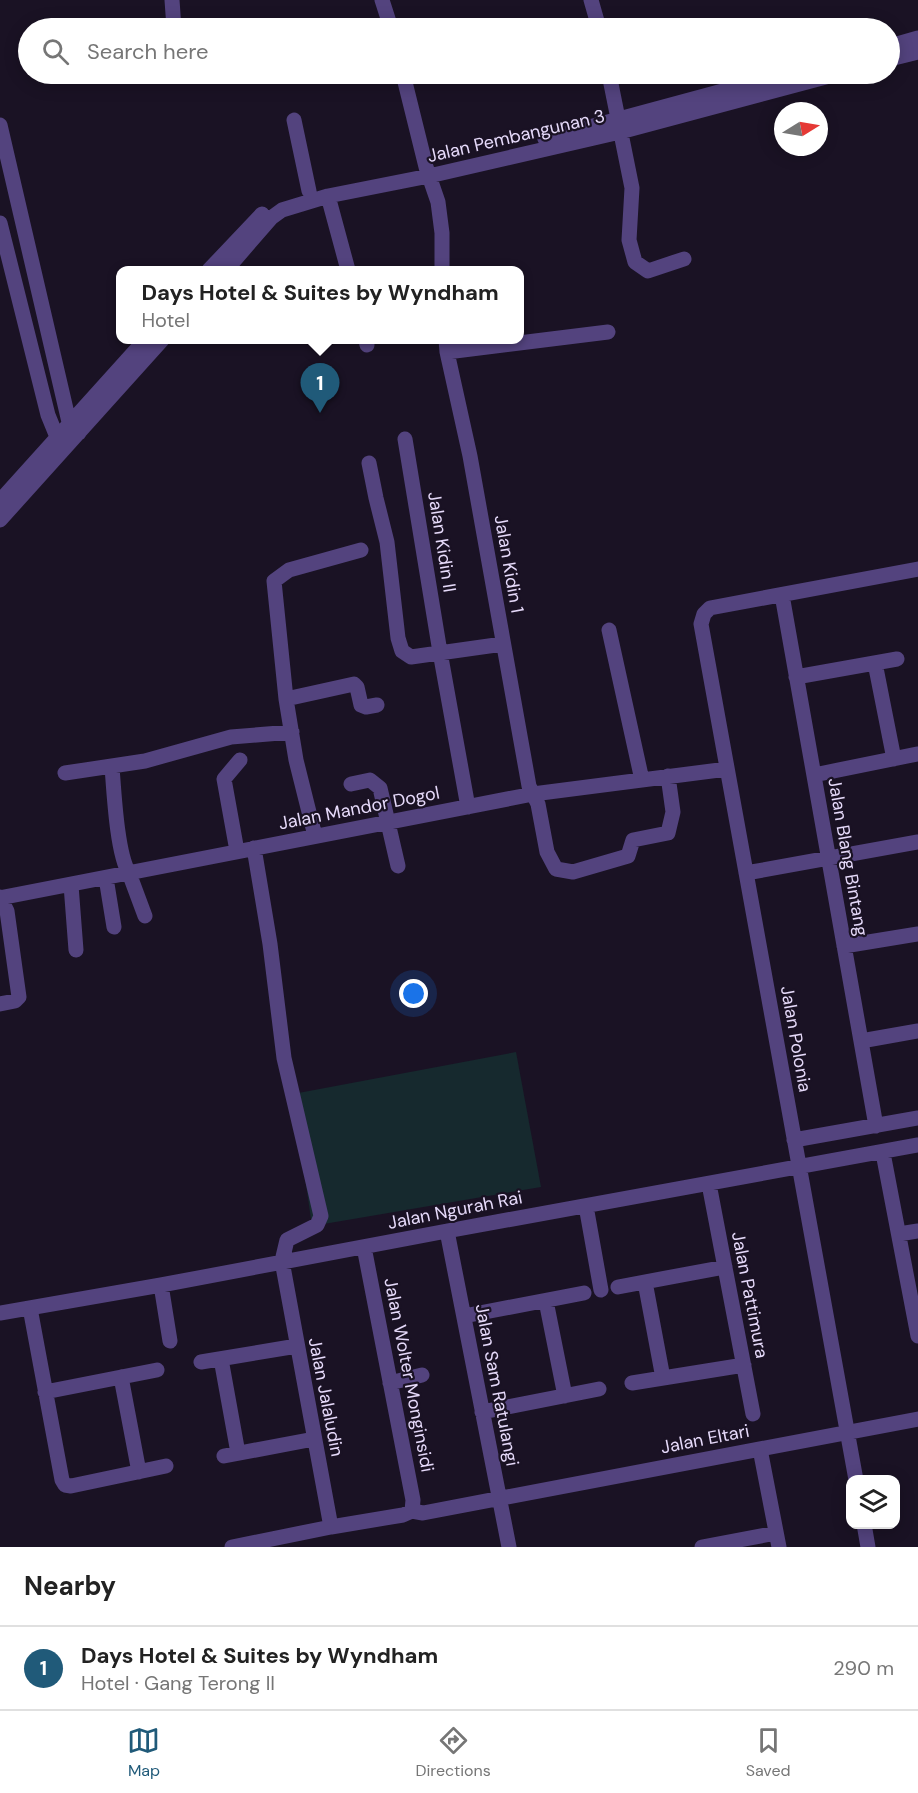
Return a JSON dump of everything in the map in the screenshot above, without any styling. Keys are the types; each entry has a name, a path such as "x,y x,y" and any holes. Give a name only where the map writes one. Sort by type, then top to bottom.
{"street":[{"path":"171,0 173,18"},
{"path":"382,0 388,18"},
{"path":"591,0 596,18"},
{"path":"900,43 918,38"},
{"path":"900,56 918,52"},
{"path":"406,84 438,202 442,233 442,266"},
{"path":"611,84 632,188 629,240 635,262 648,271 684,259"},
{"name":"Jalan Pembangunan 3","path":"619,125 752,84"},
{"name":"Jalan Pembangunan 3","path":"230,266 272,218 282,210 528,144 794,84"},
{"path":"294,120 309,191"},
{"path":"0,125 72,421"},
{"name":"Jalan Pembangunan 3","path":"213,266 261,215 278,201 309,191 428,172"},
{"path":"0,198 16,195"},
{"path":"328,196 347,266"},
{"path":"20,214 0,221 48,415 61,441"},
{"path":"524,339 608,332"},
{"path":"0,520 61,441 72,421 141,344"},
{"path":"72,421 157,344"},
{"path":"446,346 469,344"},
{"name":"Jalan Kidin 1","path":"446,346 470,456 528,786 538,804 547,852 556,869 573,872 628,856 633,840 668,833 673,812 668,776"},
{"path":"48,415 72,421"},
{"name":"Jalan Kidin II","path":"405,439 468,807"},
{"path":"0,501 61,441"},
{"path":"369,463 387,542 398,638 402,651 411,657 503,644"},
{"path":"315,836 296,760 286,699 274,581 289,570 361,550"},
{"path":"782,595 918,569"},
{"name":"Jalan Polonia","path":"782,595 710,608 704,614 701,624 855,1475"},
{"name":"Jalan Blang Bintang","path":"782,595 876,1125"},
{"path":"609,630 642,780"},
{"path":"796,677 897,659"},
{"path":"875,663 894,759"},
{"path":"286,699 354,684 361,705 366,707 377,705"},
{"path":"65,773 145,761 231,737 292,732"},
{"path":"814,775 917,754"},
{"path":"237,851 224,780 240,760"},
{"path":"112,767 117,823 125,867 145,916"},
{"name":"Jalan Mandor Dogol","path":"0,898 533,794 727,769"},
{"path":"351,784 370,780 380,788 398,866"},
{"path":"746,873 918,842"},
{"path":"254,848 270,944 284,1058 321,1216 317,1225 287,1240 283,1267"},
{"path":"106,878 114,927"},
{"path":"71,885 75,950"},
{"path":"0,898 7,911 19,999 0,1004"},
{"path":"844,946 918,934"},
{"path":"861,1041 918,1031"},
{"path":"794,1140 918,1118"},
{"name":"Jalan Ngurah Rai","path":"0,1313 161,1285 283,1267 364,1247 447,1231 918,1146"},
{"path":"883,1153 918,1334"},
{"name":"Jalan Pattimura","path":"709,1184 753,1414"},
{"path":"586,1206 601,1290"},
{"name":"Jalan Sam Ratulangi","path":"447,1231 508,1547"},
{"path":"899,1234 918,1231"},
{"name":"Jalan Wolter Monginsidi","path":"364,1247 413,1500 412,1511"},
{"name":"Jalan Jalaludin","path":"283,1267 331,1527"},
{"path":"618,1287 725,1267"},
{"path":"645,1282 663,1378"},
{"path":"161,1285 170,1341"},
{"path":"464,1316 584,1293"},
{"path":"546,1301 565,1396"},
{"path":"30,1308 62,1480 65,1485 71,1486 166,1466"},
{"path":"201,1362 297,1346"},
{"path":"220,1359 231,1455 314,1439"},
{"path":"632,1383 744,1365"},
{"path":"45,1392 157,1370"},
{"path":"390,1383 422,1375"},
{"path":"121,1377 139,1472"},
{"path":"482,1412 599,1389"},
{"name":"Jalan Eltari","path":"232,1547 403,1515 412,1511 423,1513 918,1419"},
{"path":"702,1547 777,1540 760,1449"},
{"path":"865,1529 868,1547"}],"green space":[{"path":"516,1052 541,1187 312,1226 293,1094"}],"place":[{"name":"Days Hotel & Suites by Wyndham","path":"320,413"}]}
